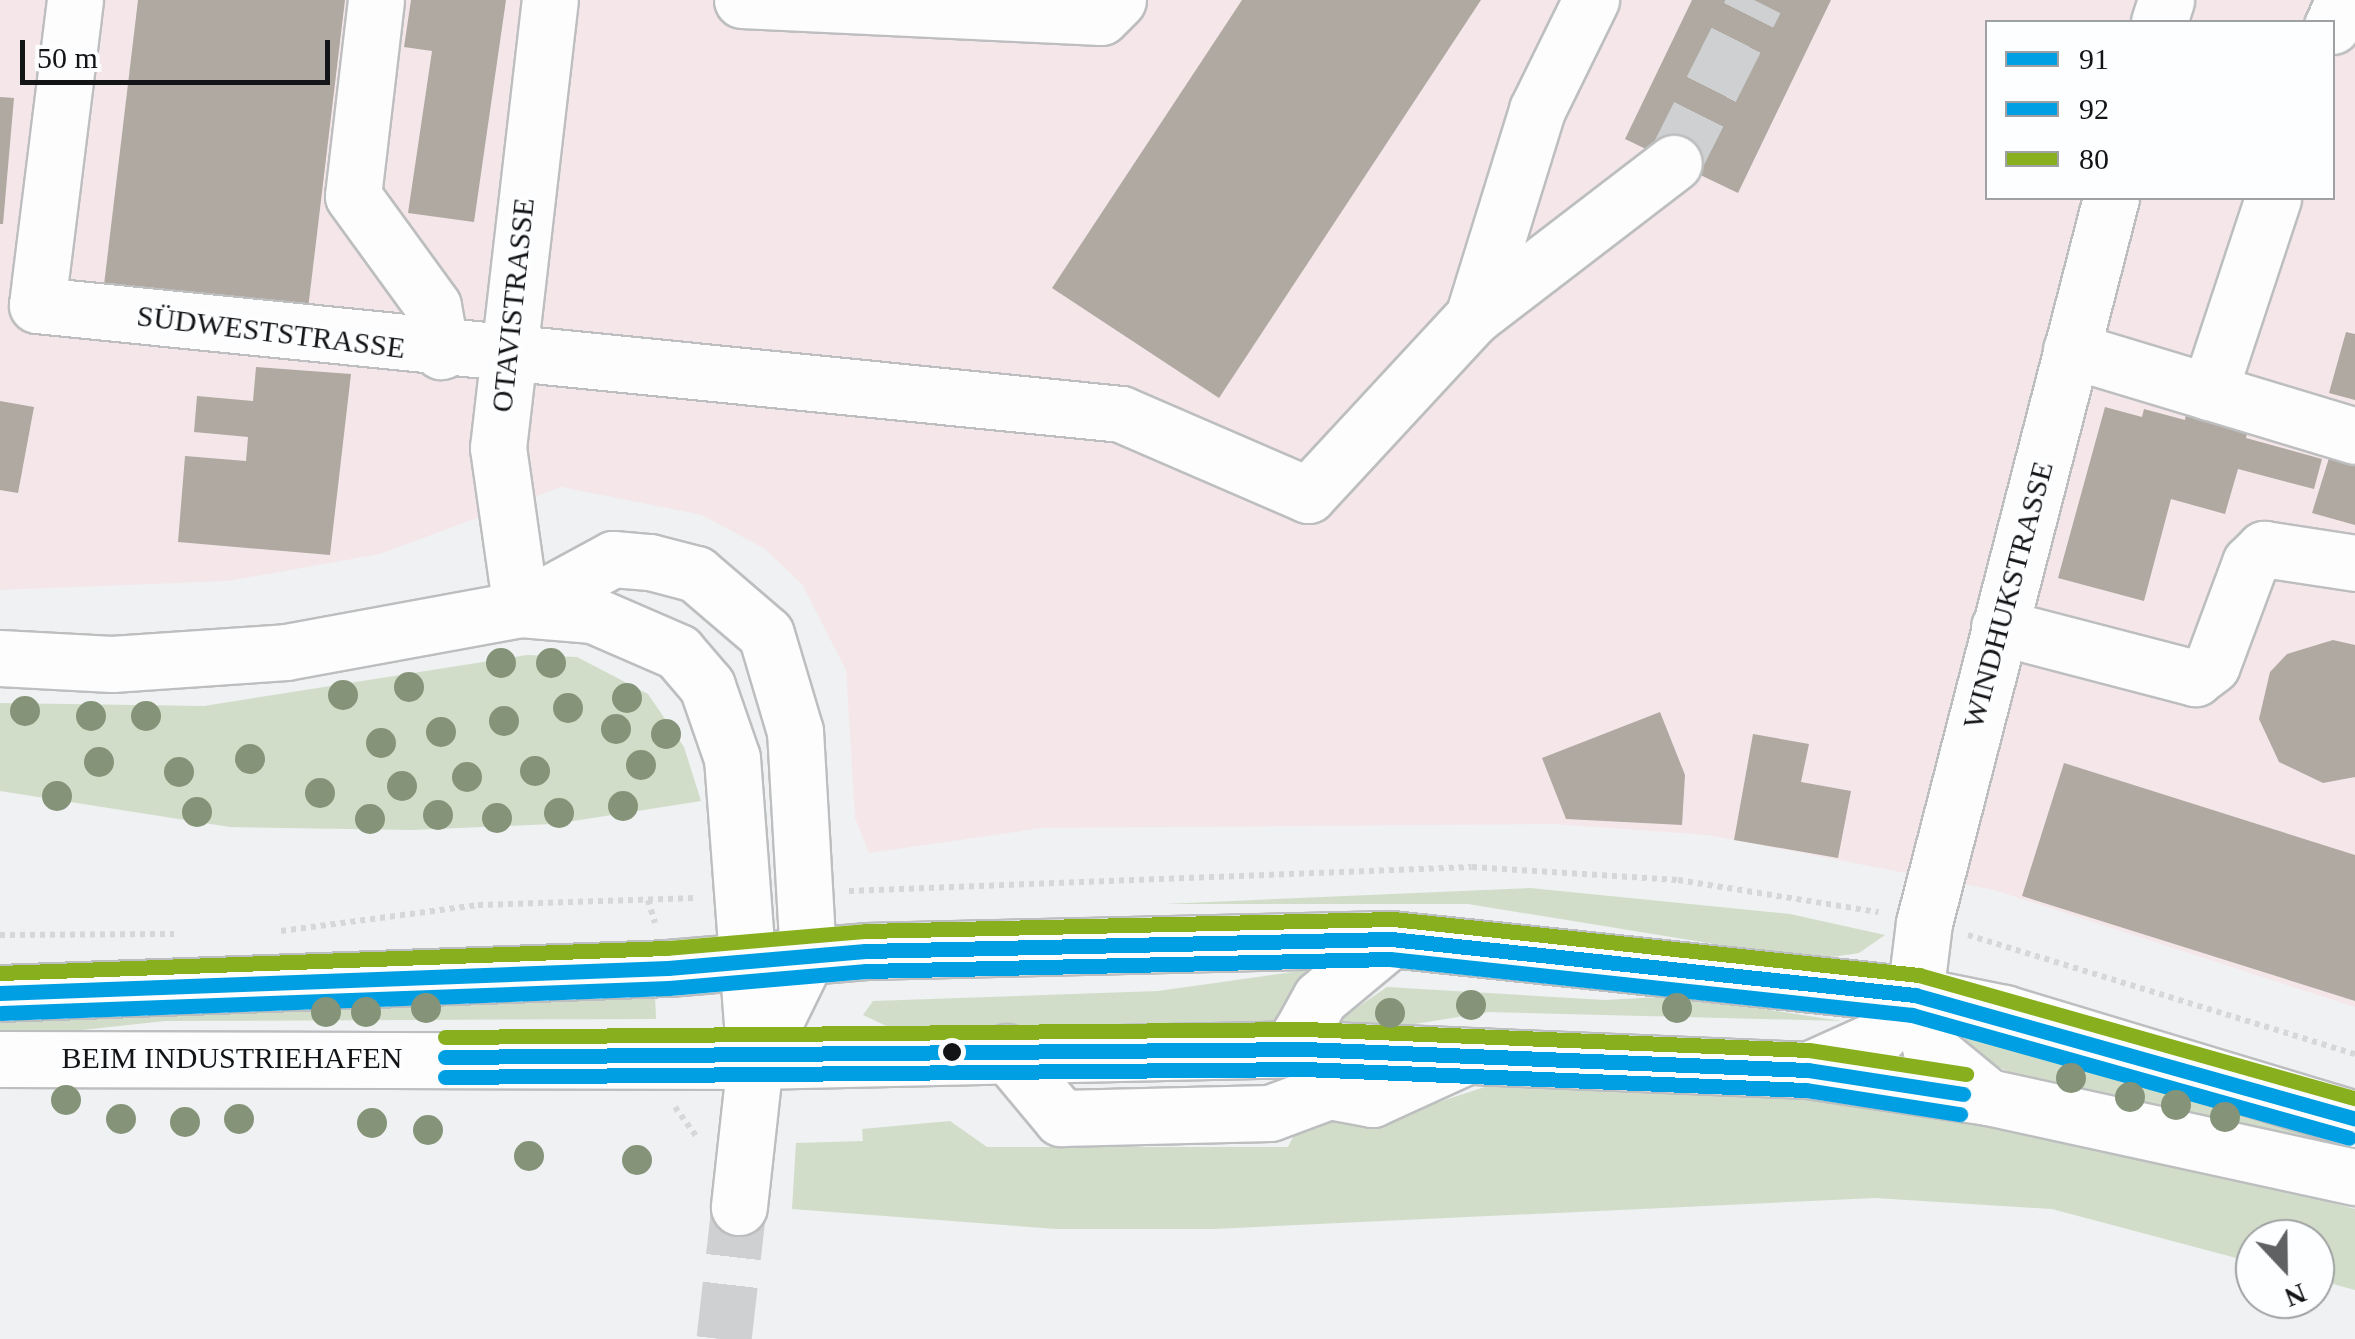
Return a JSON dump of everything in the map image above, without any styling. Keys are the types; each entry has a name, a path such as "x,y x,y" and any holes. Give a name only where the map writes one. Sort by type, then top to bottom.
{"main road":[{"name":"SÜDWESTSTRASSE","path":"75,0 37,306 506,359 1121,414 1308,495 1473,317"},
{"path":"376,0 353,196 433,306 440,352"},
{"name":"OTAVISTRASSE","path":"520,609 498,448 550,0"},
{"path":"742,0 1100,16 1118,0"},
{"path":"1473,317 1537,110 1591,0"},
{"path":"1473,317 1674,163"},
{"name":"WINDHUKSTRASSE","path":"1808,1070 1875,1040 1914,995 1999,627 2110,200"},
{"path":"2209,392 2271,200"},
{"path":"2071,350 2355,436"},
{"path":"1999,627 2195,678 2212,665 2250,562 2264,548 2355,564"},
{"path":"520,609 613,559 696,574 740,602 787,684 808,954 756,1061"},
{"path":"0,658 112,664 286,652 520,609 593,614 649,633 707,686 732,758 756,1061 739,1207"},
{"path":"1316,1070 1300,1034 1320,998 1391,939"},
{"path":"0,993 632,970 808,954 1391,939 1914,995 2004,1012 2355,1120"},
{"path":"1914,995 1931,1050 1988,1098"},
{"name":"BEIM INDUSTRIEHAFEN","path":"0,1059 756,1061 1006,1052 1316,1070 1466,1056 1808,1070 1988,1098 2355,1177"}],"path":[{"path":"272,932 478,906 648,900"},
{"path":"0,935 180,934"}],"shaded area":[{"path":"0,0 2355,0 2355,1007 1994,890 1708,835 1553,824 1042,828 869,853 855,818 846,670 802,584 765,549 702,515 561,487 380,554 228,581 0,590"}],"green space":[{"path":"527,655 577,657 648,694 684,747 701,801 554,824 412,830 230,827 0,791 0,703 204,706"},
{"path":"1530,888 1790,914 1885,935 1859,953 1812,960 1468,904 1164,904"},
{"path":"1307,970 1267,1032 895,1030 863,1015 873,1001 1158,991"},
{"path":"1387,987 1605,1000 1677,996 1842,1021 1489,1012 1390,1028 1333,1024"},
{"path":"655,993 656,1019 165,1021 0,1039 0,1013"},
{"path":"1966,1037 2355,1144 2355,1157 2031,1082 1962,1050"},
{"path":"1512,1078 1870,1102 2172,1160 2355,1209 2355,1290 2335,1284 2335,1219 2235,1219 2235,1258 2052,1209 1875,1198 1213,1229 1056,1229 792,1209 796,1143 863,1141 862,1129 950,1121 987,1147 1288,1147 1304,1115 1369,1125"}],"building":[{"path":"138,0 345,0 308,309 104,285"},
{"path":"411,0 506,0 474,222 408,213 432,51 404,47"},
{"path":"1242,0 1481,0 1219,398 1052,288"},
{"path":"1692,0 1831,0 1738,193 1625,139"},
{"path":"0,97 14,98 3,224 0,224"},
{"path":"2346,332 2355,334 2355,400 2329,393"},
{"path":"256,367 351,374 330,555 178,542 185,456 246,461 248,437 194,432 197,396 253,401"},
{"path":"0,401 34,407 18,493 0,490"},
{"path":"2105,407 2142,417 2144,409 2185,420 2186,413 2248,430 2246,438 2322,459 2314,489 2238,469 2225,514 2171,499 2144,601 2058,578"},
{"path":"2329,458 2355,466 2355,525 2312,513"},
{"path":"2333,640 2355,645 2355,777 2323,783 2279,762 2259,719 2270,672 2287,654"},
{"path":"1660,712 1685,775 1682,825 1566,819 1542,758"},
{"path":"1753,734 1809,744 1801,782 1851,791 1838,858 1734,840"},
{"path":"2064,763 2355,855 2355,1001 2022,896"}],"tunnel":[{"path":"1674,163 1756,0"},
{"path":"724,1339 739,1207"}],"transit line":[{"name":"80","path":"0,973 667,948 865,931 1393,919 1919,975 2355,1098"},
{"name":"91","path":"0,993 668,968 865,951 1391,939 1915,995 2355,1119"},
{"name":"92","path":"1,1013 669,988 866,971 1390,959 1912,1015 2349,1138"},
{"name":"80","path":"445,1037 1305,1029 1809,1050 1966,1074"},
{"name":"91","path":"445,1057 1304,1049 1808,1070 1963,1094"},
{"name":"92","path":"445,1077 1304,1069 1806,1090 1960,1114"}]}
